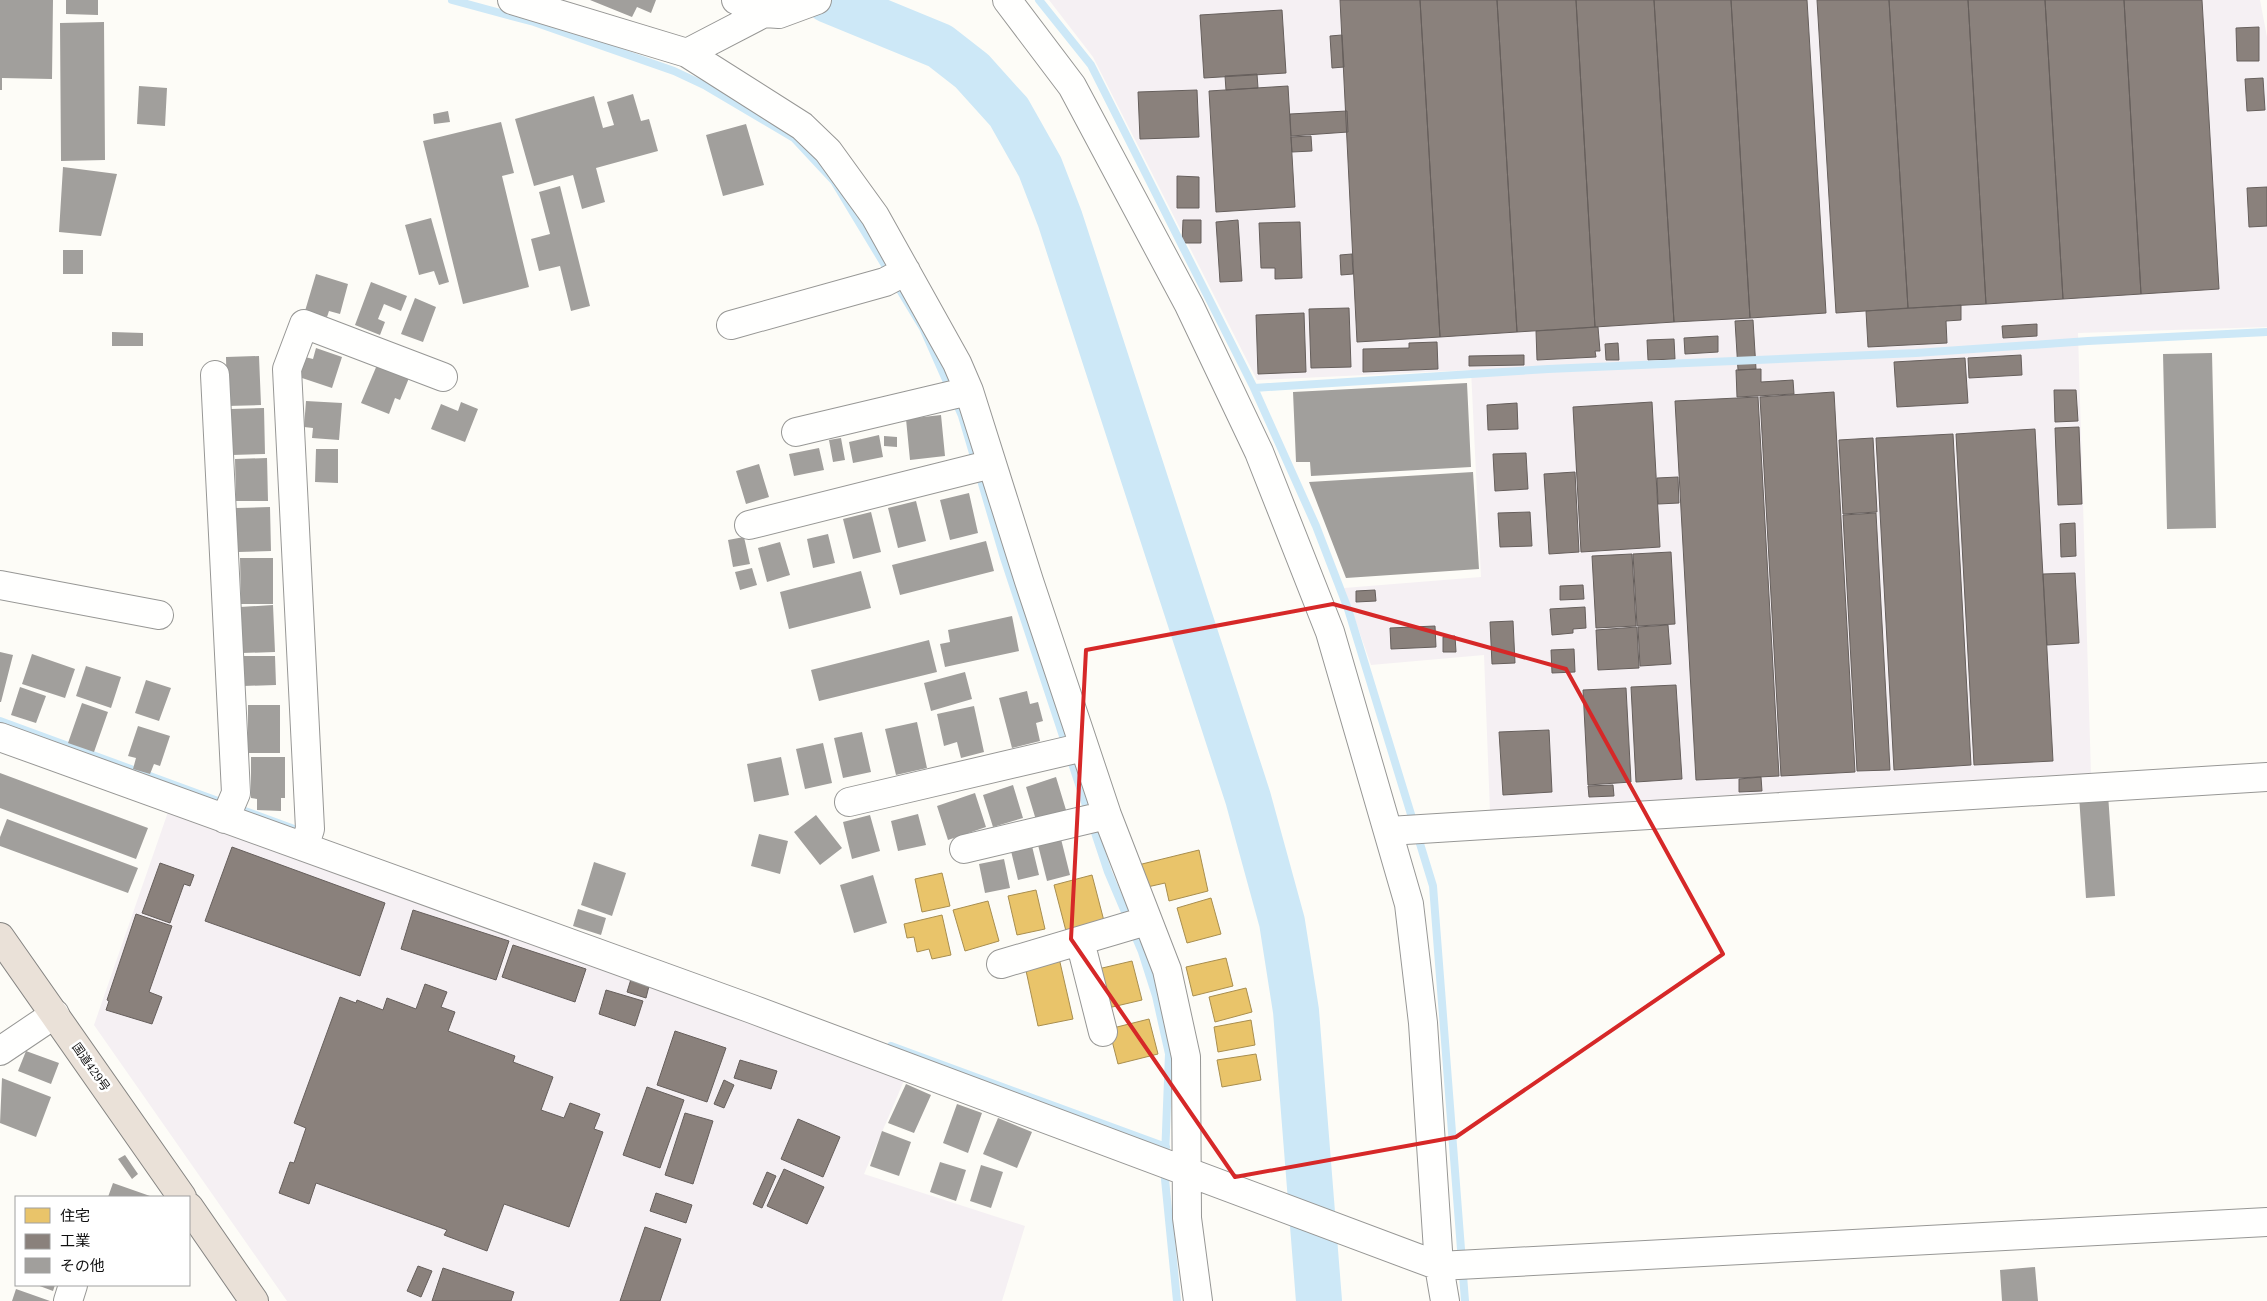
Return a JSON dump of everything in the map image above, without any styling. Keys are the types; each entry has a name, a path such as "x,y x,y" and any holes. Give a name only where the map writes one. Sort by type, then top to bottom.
{"highway":[{"name":"国道429号","path":"0,937 181,1196"},
{"path":"190,1208 254,1301"}],"street":[{"path":"512,0 687,53 802,126 828,151 875,216 896,276 957,363 957,394 1073,750 1135,924 1167,970 1186,1057 1172,1165 1187,1218 1198,1301"},
{"path":"736,0 772,13"},
{"path":"687,53 772,13 817,0"},
{"path":"1007,0 1072,86 1189,305 1259,452 1405,830 1410,904 1423,1023 1453,1265 1445,1301"},
{"path":"731,325 896,276"},
{"path":"307,838 287,369 304,324 443,378"},
{"path":"215,375 236,794 229,811"},
{"path":"796,432 957,394"},
{"path":"749,525 981,467"},
{"path":"0,585 159,614"},
{"path":"0,737 307,838 1334,1227 1453,1265 2267,1222"},
{"path":"849,802 1073,750"},
{"path":"1405,830 2267,777"},
{"path":"964,849 1097,817"},
{"path":"1001,964 1135,924"},
{"path":"1080,941 1103,1032"},
{"path":"0,1051 55,1014"},
{"path":"68,1301 73,1286"}],"highlighted area":[{"path":"1333,604 1566,669 1723,954 1456,1137 1235,1177 1071,939 1086,650"}],"shaded area":[{"path":"1049,0 2260,0 2267,37 2267,327 2078,333 2091,775 1490,812 1484,655 1371,665 1344,588 1481,577 1471,370 1257,380 1093,57"},
{"path":"168,812 906,1076 864,1174 1025,1226 1002,1301 287,1301 94,1025"}],"building: 住宅":[{"path":"1199,850 1208,891 1169,901 1165,883 1143,888 1138,865"},
{"path":"942,873 950,906 922,912 915,879"},
{"path":"1092,875 1104,921 1066,931 1054,885"},
{"path":"1036,890 1045,929 1017,935 1008,896"},
{"path":"1211,898 1221,934 1187,943 1177,908"},
{"path":"988,901 999,941 965,951 953,910"},
{"path":"942,915 951,955 932,959 929,949 917,952 914,937 907,938 904,924"},
{"path":"1059,958 1073,1019 1038,1026 1025,966"},
{"path":"1226,958 1233,986 1193,996 1186,967"},
{"path":"1132,961 1142,1000 1108,1008 1098,969"},
{"path":"1246,988 1252,1012 1215,1022 1209,997"},
{"path":"1149,1019 1158,1054 1118,1064 1109,1029"},
{"path":"1251,1020 1255,1045 1218,1052 1214,1027"},
{"path":"1256,1054 1261,1080 1222,1087 1217,1060"}],"building: 工業":[{"path":"1340,0 1420,0 1440,337 1357,342"},
{"path":"1420,0 1497,0 1517,332 1440,337"},
{"path":"1497,0 1576,0 1595,327 1517,332"},
{"path":"1576,0 1654,0 1674,322 1595,327"},
{"path":"1654,0 1731,0 1750,318 1674,322"},
{"path":"1731,0 1807,0 1826,313 1750,318"},
{"path":"1817,0 1889,0 1908,308 1836,313"},
{"path":"1889,0 1968,0 1986,304 1908,308"},
{"path":"1968,0 2045,0 2063,299 1986,304"},
{"path":"2045,0 2124,0 2141,294 2063,299"},
{"path":"2124,0 2202,0 2219,289 2141,294"},
{"path":"1282,10 1286,73 1204,78 1200,15"},
{"path":"2259,27 2259,61 2237,61 2236,28"},
{"path":"1342,35 1344,67 1332,68 1330,36"},
{"path":"1257,74 1258,88 1226,90 1225,76"},
{"path":"2263,78 2265,110 2247,111 2245,79"},
{"path":"1288,86 1295,207 1216,212 1209,91"},
{"path":"1197,90 1199,137 1140,139 1138,92"},
{"path":"1347,111 1348,132 1291,136 1290,114"},
{"path":"1311,136 1312,151 1292,152 1291,137"},
{"path":"1177,176 1199,177 1199,208 1177,208"},
{"path":"2267,187 2267,226 2249,227 2247,188"},
{"path":"1183,220 1201,220 1201,243 1182,243"},
{"path":"1238,220 1242,281 1220,282 1216,222"},
{"path":"1300,222 1302,278 1275,279 1275,268 1261,268 1259,223"},
{"path":"1352,254 1353,274 1341,275 1340,255"},
{"path":"1961,305 1961,320 1946,321 1947,343 1868,347 1866,311"},
{"path":"1349,308 1351,367 1311,368 1309,309"},
{"path":"1304,313 1306,372 1258,374 1256,315"},
{"path":"1753,320 1756,369 1738,370 1735,321"},
{"path":"2037,324 2037,336 2003,338 2002,326"},
{"path":"1598,327 1600,351 1595,351 1596,357 1537,360 1536,331"},
{"path":"1718,336 1718,352 1685,354 1684,338"},
{"path":"1674,339 1675,359 1648,360 1647,340"},
{"path":"1437,342 1438,369 1363,372 1363,349 1409,348 1409,343"},
{"path":"1618,343 1619,360 1606,360 1605,344"},
{"path":"1524,355 1524,365 1469,366 1469,356"},
{"path":"2021,355 2022,375 1969,378 1968,358"},
{"path":"1965,358 1968,403 1897,407 1894,362"},
{"path":"1761,369 1761,382 1793,380 1794,394 1737,397 1736,370"},
{"path":"2054,390 2076,390 2078,421 2055,422"},
{"path":"1834,392 1855,772 1781,776 1760,397"},
{"path":"1758,397 1779,776 1696,780 1675,401"},
{"path":"1652,402 1660,547 1581,552 1573,407"},
{"path":"1517,403 1518,429 1488,430 1487,405"},
{"path":"2079,427 2082,504 2058,505 2055,428"},
{"path":"2035,429 2053,761 1974,765 1956,434"},
{"path":"1953,434 1971,765 1894,770 1876,438"},
{"path":"1873,438 1877,512 1843,514 1839,440"},
{"path":"1526,453 1528,489 1495,491 1493,454"},
{"path":"1575,472 1579,552 1549,554 1544,474"},
{"path":"1678,477 1679,503 1658,504 1657,478"},
{"path":"1530,512 1532,546 1500,547 1498,513"},
{"path":"1876,513 1890,770 1857,771 1843,515"},
{"path":"2075,523 2076,556 2061,557 2060,524"},
{"path":"1671,552 1675,624 1637,626 1633,554"},
{"path":"1632,554 1636,626 1596,628 1592,556"},
{"path":"2075,573 2079,643 2047,645 2043,574"},
{"path":"1583,585 1584,599 1560,600 1560,586"},
{"path":"1375,590 1376,601 1356,602 1356,591"},
{"path":"1585,607 1586,628 1573,629 1573,633 1552,635 1550,609"},
{"path":"1513,621 1515,663 1492,664 1490,622"},
{"path":"1668,625 1671,664 1640,666 1638,627"},
{"path":"1435,626 1436,647 1391,649 1390,628"},
{"path":"1637,627 1639,668 1598,670 1596,630"},
{"path":"1455,636 1456,652 1443,652 1443,637"},
{"path":"1574,649 1575,672 1552,673 1551,650"},
{"path":"1676,685 1682,779 1636,782 1631,687"},
{"path":"1626,688 1631,782 1588,785 1583,690"},
{"path":"1549,730 1552,792 1503,795 1499,732"},
{"path":"1761,777 1762,791 1739,792 1739,779"},
{"path":"1613,785 1614,796 1589,797 1588,786"},
{"path":"232,847 385,903 360,976 205,921"},
{"path":"160,863 194,875 190,886 184,884 170,923 142,913"},
{"path":"413,910 509,941 496,980 401,949"},
{"path":"136,914 172,926 149,992 162,997 152,1024 106,1010 109,1001 107,1000"},
{"path":"513,945 586,969 575,1002 502,977"},
{"path":"632,976 650,982 646,998 627,992"},
{"path":"425,984 447,992 441,1007 455,1012 448,1031 515,1056 513,1062 553,1077 541,1110 564,1118 570,1103 600,1114 594,1129 603,1132 569,1227 504,1204 487,1251 444,1235 447,1230 316,1183 309,1204 279,1193 290,1162 294,1163 306,1128 294,1123 340,997 356,1003 357,1000 383,1010 387,998 416,1009"},
{"path":"606,990 643,1001 635,1026 599,1014"},
{"path":"675,1031 726,1048 707,1102 657,1085"},
{"path":"740,1060 777,1071 771,1089 734,1078"},
{"path":"724,1080 734,1085 724,1108 714,1104"},
{"path":"647,1087 684,1100 660,1168 623,1155"},
{"path":"685,1113 713,1121 693,1184 665,1175"},
{"path":"798,1119 840,1137 823,1177 781,1159"},
{"path":"784,1169 824,1187 807,1224 767,1206"},
{"path":"767,1172 776,1176 762,1208 753,1204"},
{"path":"656,1193 692,1205 686,1223 650,1211"},
{"path":"645,1227 681,1239 660,1301 620,1301"},
{"path":"418,1266 432,1271 421,1297 407,1291"},
{"path":"443,1268 514,1292 511,1301 432,1301"}],"building: その他":[{"path":"0,0 53,0 52,79 2,78 2,90 0,90"},
{"path":"66,0 98,0 98,15 66,14"},
{"path":"590,0 656,0 651,13 637,7 632,17"},
{"path":"104,22 105,160 61,161 60,23"},
{"path":"139,86 167,88 165,126 137,124"},
{"path":"633,94 641,121 649,119 658,151 596,168 605,202 582,209 573,175 534,186 515,119 594,96 603,128 614,125 607,102"},
{"path":"448,111 450,122 434,124 433,114"},
{"path":"501,122 514,173 502,176 529,287 463,304 423,141"},
{"path":"746,124 764,185 723,196 706,135"},
{"path":"63,167 117,174 101,236 59,232"},
{"path":"560,186 590,306 571,311 560,266 539,271 531,239 550,234 539,192"},
{"path":"431,218 449,282 439,285 434,271 419,275 405,225"},
{"path":"63,250 83,250 83,274 63,274"},
{"path":"316,274 348,284 340,314 329,311 327,317 305,311"},
{"path":"371,282 407,296 401,311 384,304 378,319 385,322 380,335 355,325"},
{"path":"415,298 436,307 423,342 401,334"},
{"path":"112,332 143,333 143,346 112,346"},
{"path":"316,348 342,357 332,388 299,377 305,357 313,359"},
{"path":"2212,353 2216,528 2167,529 2163,354"},
{"path":"259,356 261,405 227,406 226,357"},
{"path":"377,365 409,378 400,400 395,398 389,414 361,403"},
{"path":"1467,383 1471,467 1311,476 1310,462 1296,462 1293,392"},
{"path":"306,401 342,403 339,440 312,438 313,428 304,427"},
{"path":"461,402 478,409 465,442 431,429 441,404 458,411"},
{"path":"264,408 265,454 232,455 231,409"},
{"path":"941,415 945,456 910,460 906,419"},
{"path":"879,435 883,457 853,463 849,442"},
{"path":"884,436 897,437 897,447 884,446"},
{"path":"841,438 845,460 833,462 829,440"},
{"path":"819,448 824,470 794,476 789,454"},
{"path":"316,449 338,449 338,483 315,482"},
{"path":"267,458 268,501 236,501 235,459"},
{"path":"759,464 769,497 746,504 736,471"},
{"path":"1473,472 1479,569 1346,578 1309,482"},
{"path":"969,493 978,533 950,540 940,500"},
{"path":"916,501 926,541 898,548 888,508"},
{"path":"270,507 271,551 238,552 236,508"},
{"path":"871,512 881,552 853,559 843,519"},
{"path":"828,534 835,563 813,568 807,539"},
{"path":"744,537 750,564 733,567 728,540"},
{"path":"986,541 994,571 900,595 892,565"},
{"path":"780,542 790,575 767,582 758,548"},
{"path":"240,558 273,558 273,604 241,604"},
{"path":"752,568 757,585 740,590 735,572"},
{"path":"861,571 871,608 789,629 780,592"},
{"path":"273,605 275,652 242,653 240,607"},
{"path":"1012,616 1019,651 945,667 940,644 950,642 948,630"},
{"path":"929,640 937,672 819,701 811,670"},
{"path":"0,652 13,655 1,702 0,702"},
{"path":"32,654 75,669 65,698 22,684"},
{"path":"243,656 275,656 276,685 243,686"},
{"path":"86,666 121,677 111,708 76,696"},
{"path":"965,672 972,699 931,711 924,683"},
{"path":"146,680 171,688 159,721 135,713"},
{"path":"20,687 46,696 36,723 11,715"},
{"path":"1027,691 1030,704 1038,702 1043,721 1036,723 1040,741 1012,748 999,698"},
{"path":"82,703 108,712 94,752 68,743"},
{"path":"248,705 280,705 280,753 248,753"},
{"path":"974,706 984,752 961,758 957,742 944,746 937,714"},
{"path":"917,722 927,768 896,775 885,729"},
{"path":"138,726 170,736 160,766 154,764 150,774 133,769 136,758 128,756"},
{"path":"862,732 871,772 843,778 834,738"},
{"path":"823,743 832,783 805,789 796,749"},
{"path":"251,757 285,757 285,798 281,798 281,811 257,810 257,799 251,798"},
{"path":"781,757 789,795 754,802 747,764"},
{"path":"0,773 148,828 136,859 0,808"},
{"path":"1056,777 1066,810 1036,820 1026,787"},
{"path":"1013,785 1023,818 993,827 983,795"},
{"path":"975,793 986,827 948,840 937,806"},
{"path":"2108,794 2115,896 2086,898 2079,796"},
{"path":"918,814 926,845 898,851 891,821"},
{"path":"816,815 842,848 820,865 794,832"},
{"path":"870,815 880,851 852,859 843,822"},
{"path":"7,819 138,868 128,893 0,846 0,837"},
{"path":"759,834 788,841 780,874 751,866"},
{"path":"1060,835 1070,875 1047,881 1037,841"},
{"path":"1032,846 1039,875 1018,880 1011,851"},
{"path":"1004,859 1010,888 985,893 979,864"},
{"path":"594,862 626,873 612,916 581,905"},
{"path":"873,875 887,923 854,933 840,885"},
{"path":"578,909 606,918 601,935 573,926"},
{"path":"26,1051 59,1063 51,1084 18,1071"},
{"path":"2,1078 51,1097 36,1137 0,1123"},
{"path":"906,1084 931,1095 914,1133 888,1123"},
{"path":"957,1104 982,1113 968,1153 943,1143"},
{"path":"998,1118 1032,1132 1017,1168 983,1154"},
{"path":"882,1131 911,1142 899,1176 870,1166"},
{"path":"125,1155 138,1174 132,1179 118,1159"},
{"path":"940,1162 966,1170 956,1201 930,1192"},
{"path":"981,1165 1003,1172 991,1208 970,1201"},
{"path":"113,1183 150,1196 108,1196"},
{"path":"2035,1267 2038,1301 2002,1301 2000,1270"},
{"path":"40,1286 55,1286 53,1291"},
{"path":"16,1289 50,1301 12,1301"}],"waterway":[{"path":"452,0 534,22 674,71 706,86 794,138 834,181 923,328 962,416 1004,558 1108,872 1142,952 1156,996 1169,1054 1165,1157"},
{"path":"828,0 940,46 972,71 1009,112 1040,167 1060,219 1248,798 1282,922 1296,1011 1319,1301"},
{"path":"1039,0 1091,65 1254,388 1316,526 1348,609 1433,886 1465,1301"},
{"path":"1254,388 1548,369 1916,353 2088,341 2267,332"},
{"path":"0,721 305,833"},
{"path":"891,1046 1166,1147"},
{"path":"1164,1169 1177,1301"}]}
